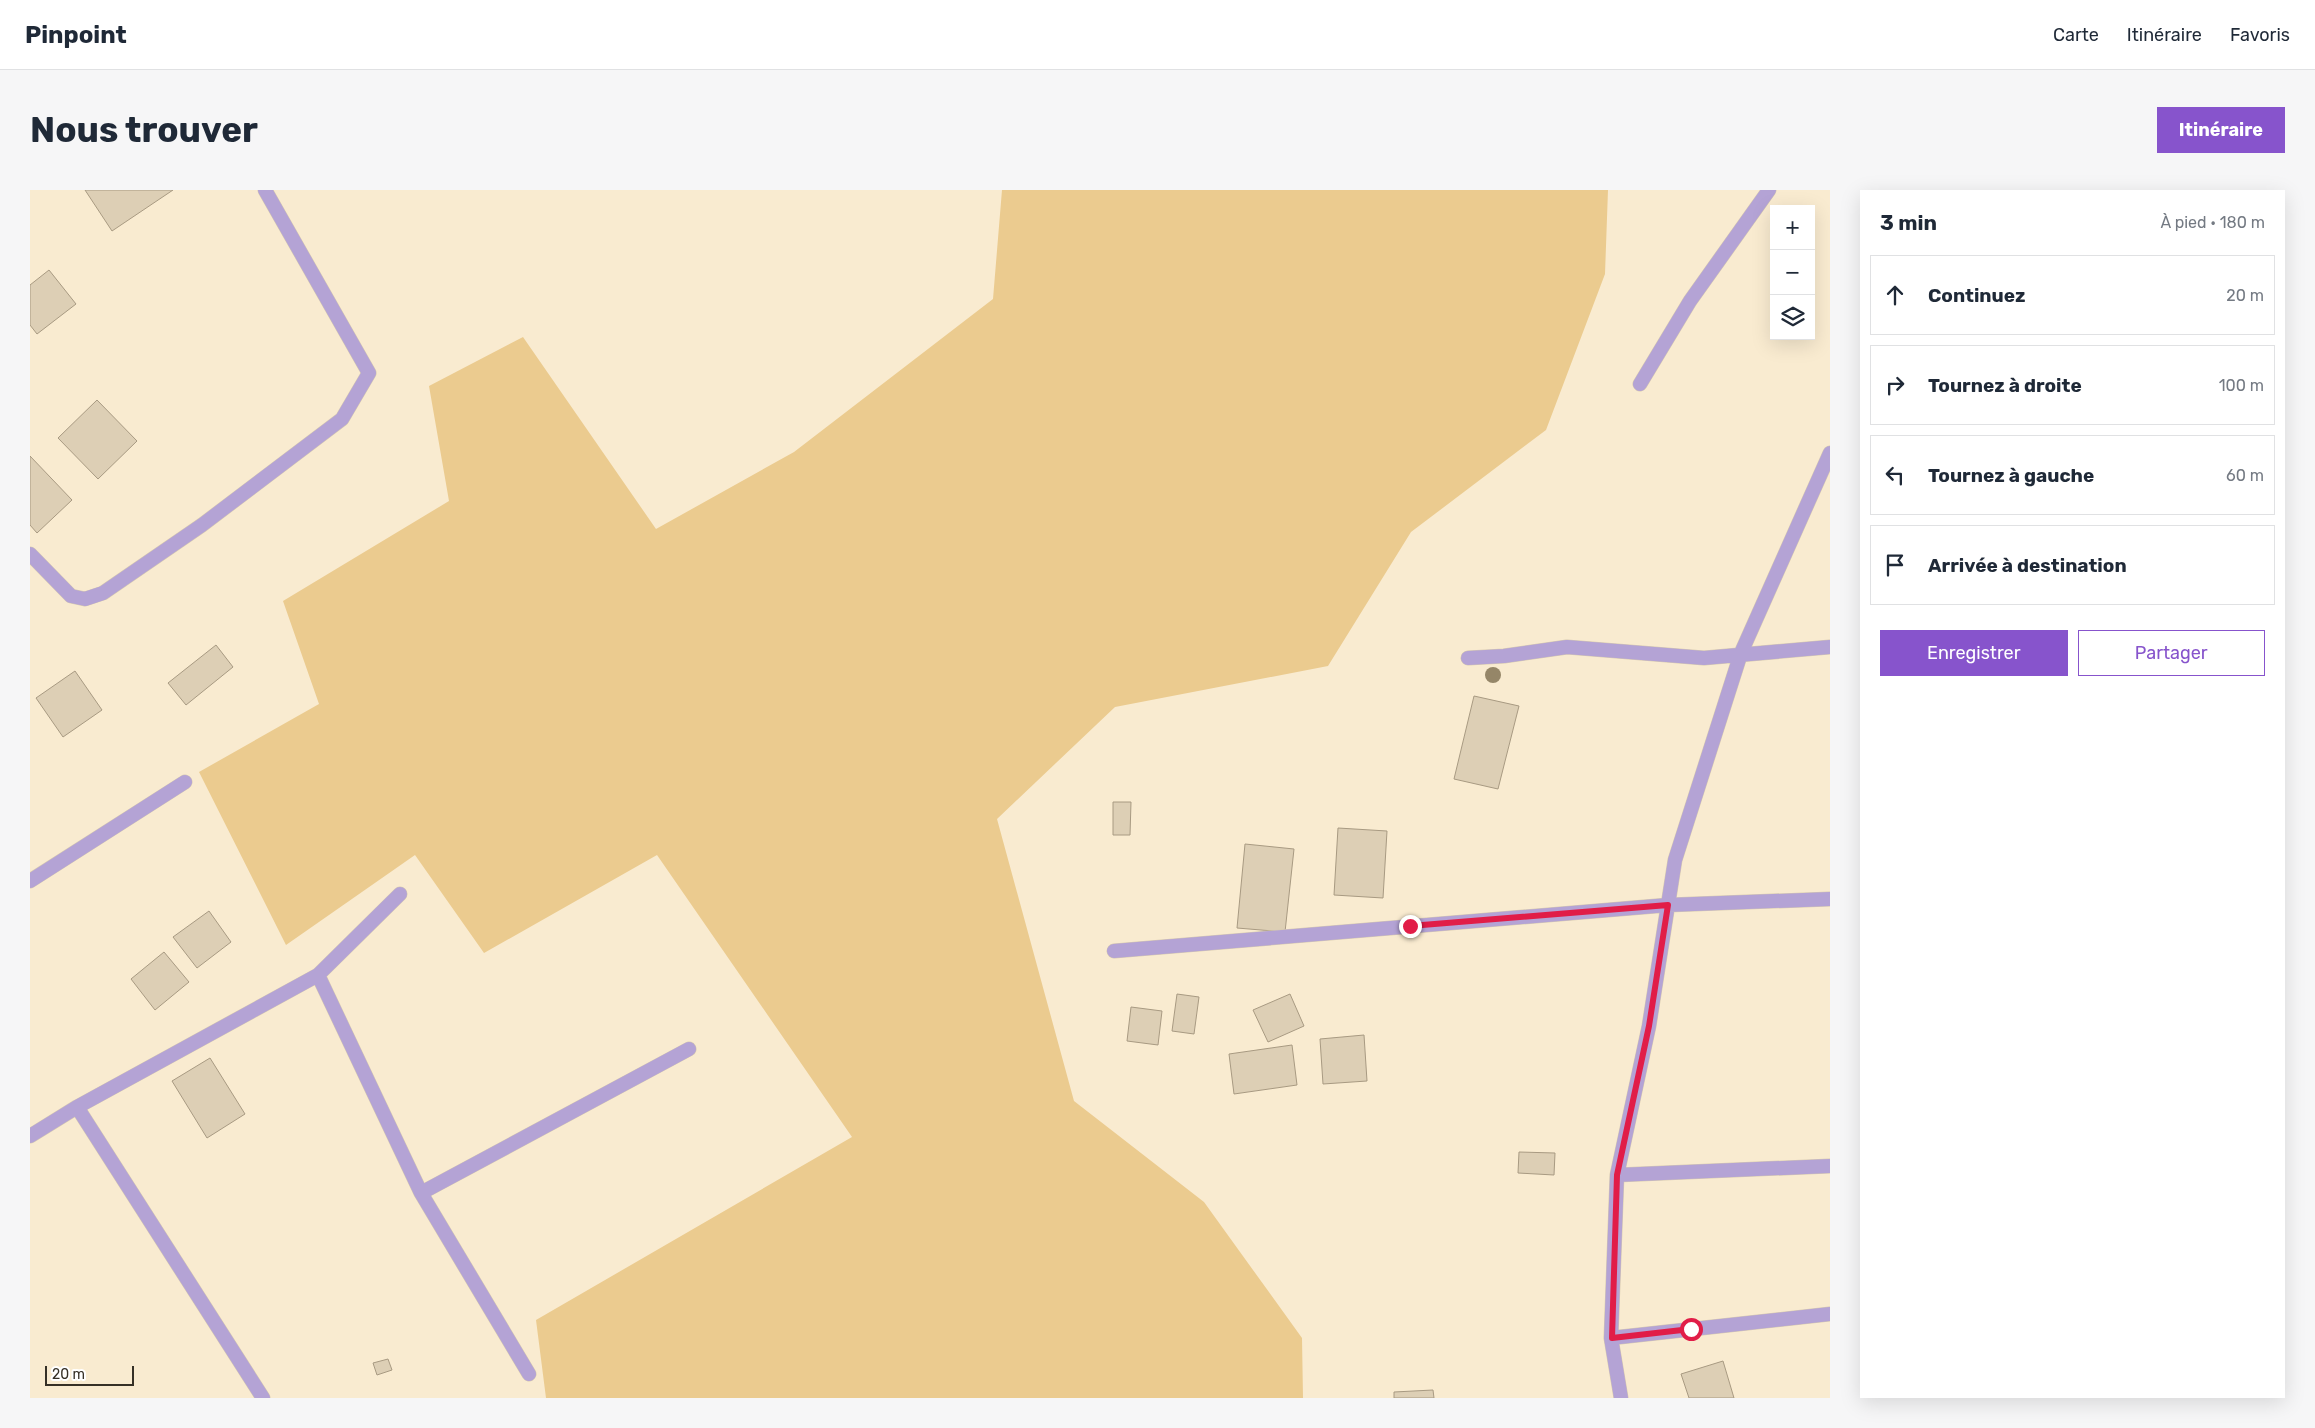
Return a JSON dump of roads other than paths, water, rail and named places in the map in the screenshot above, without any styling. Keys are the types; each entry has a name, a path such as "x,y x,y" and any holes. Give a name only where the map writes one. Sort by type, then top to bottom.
{"street":[{"path":"30,554 71,596 85,600 103,593 202,525 342,419 369,372 265,190"},
{"path":"1640,384 1690,301 1769,190"},
{"path":"1621,1398 1612,1338 1617,1175 1649,1026 1675,860 1741,653 1830,453"},
{"path":"1468,658 1504,656 1567,647 1704,658 1741,653 1830,647"},
{"path":"30,881 185,782"},
{"path":"30,1136 77,1107 318,975 400,894"},
{"path":"1114,951 1668,905 1830,899"},
{"path":"318,975 421,1193 529,1374"},
{"path":"421,1193 688,1049"},
{"path":"77,1107 263,1398"},
{"path":"1617,1175 1830,1166"},
{"path":"1612,1338 1830,1314"}]}
